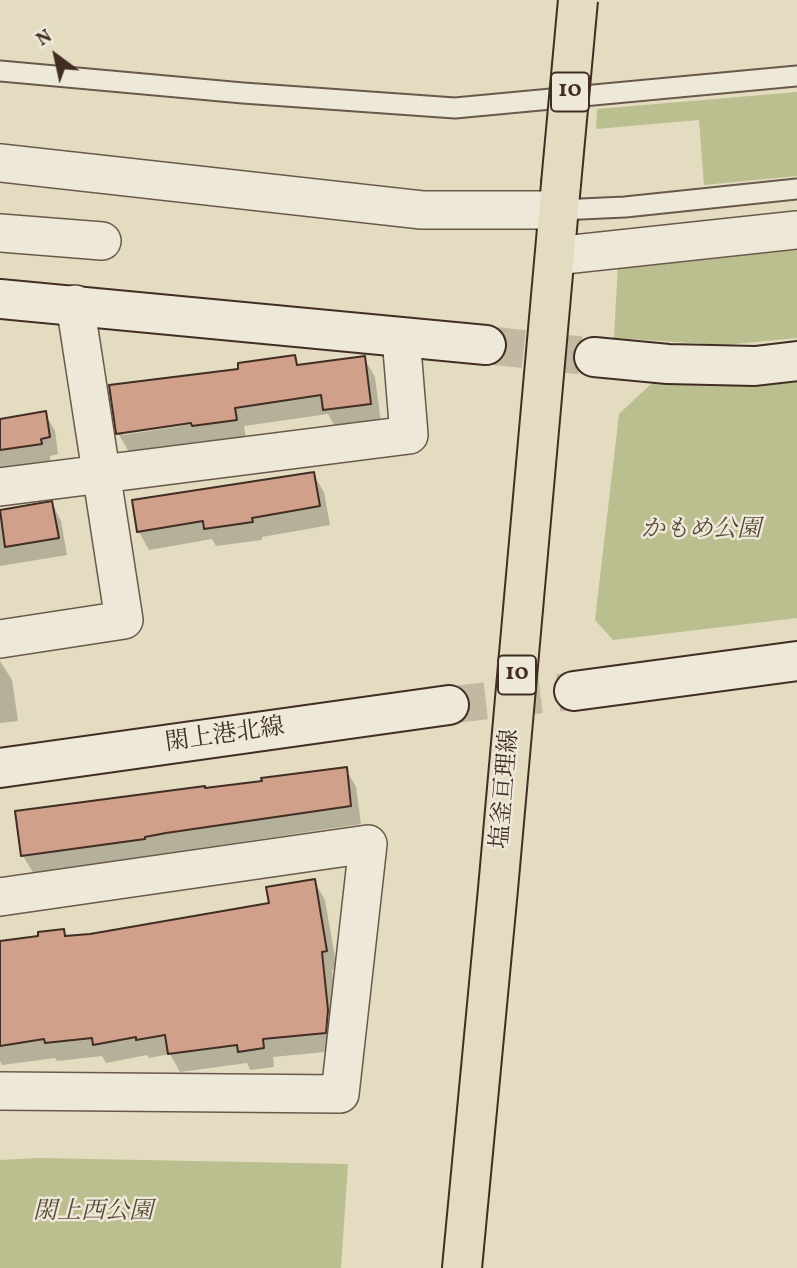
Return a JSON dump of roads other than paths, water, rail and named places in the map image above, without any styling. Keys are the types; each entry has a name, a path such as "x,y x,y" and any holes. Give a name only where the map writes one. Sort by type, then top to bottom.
{"main road":[{"name":"10","path":"560,197 578,0"},
{"name":"塩釜亘理線","path":"462,1268 560,197"}],"street":[{"path":"0,163 422,210 560,197"},
{"path":"555,256 797,230"},
{"path":"0,233 103,241"},
{"path":"0,299 486,345"},
{"path":"0,639 124,620 75,304"},
{"path":"0,487 409,435 401,337"},
{"path":"594,357 668,364 755,366 797,360"},
{"path":"573,691 797,661"},
{"name":"閖上港北線","path":"0,768 449,705"},
{"path":"0,897 368,844 340,1094 0,1091"}],"lane":[{"path":"0,71 243,93 456,108 797,76"},
{"path":"560,197 625,207 797,190"}],"tunnel":[{"path":"486,345 594,357"},
{"path":"449,705 574,691"}],"park label":[{"name":"かもめ公園","path":"701,532"},
{"name":"閖上西公園","path":"93,1214"}]}
